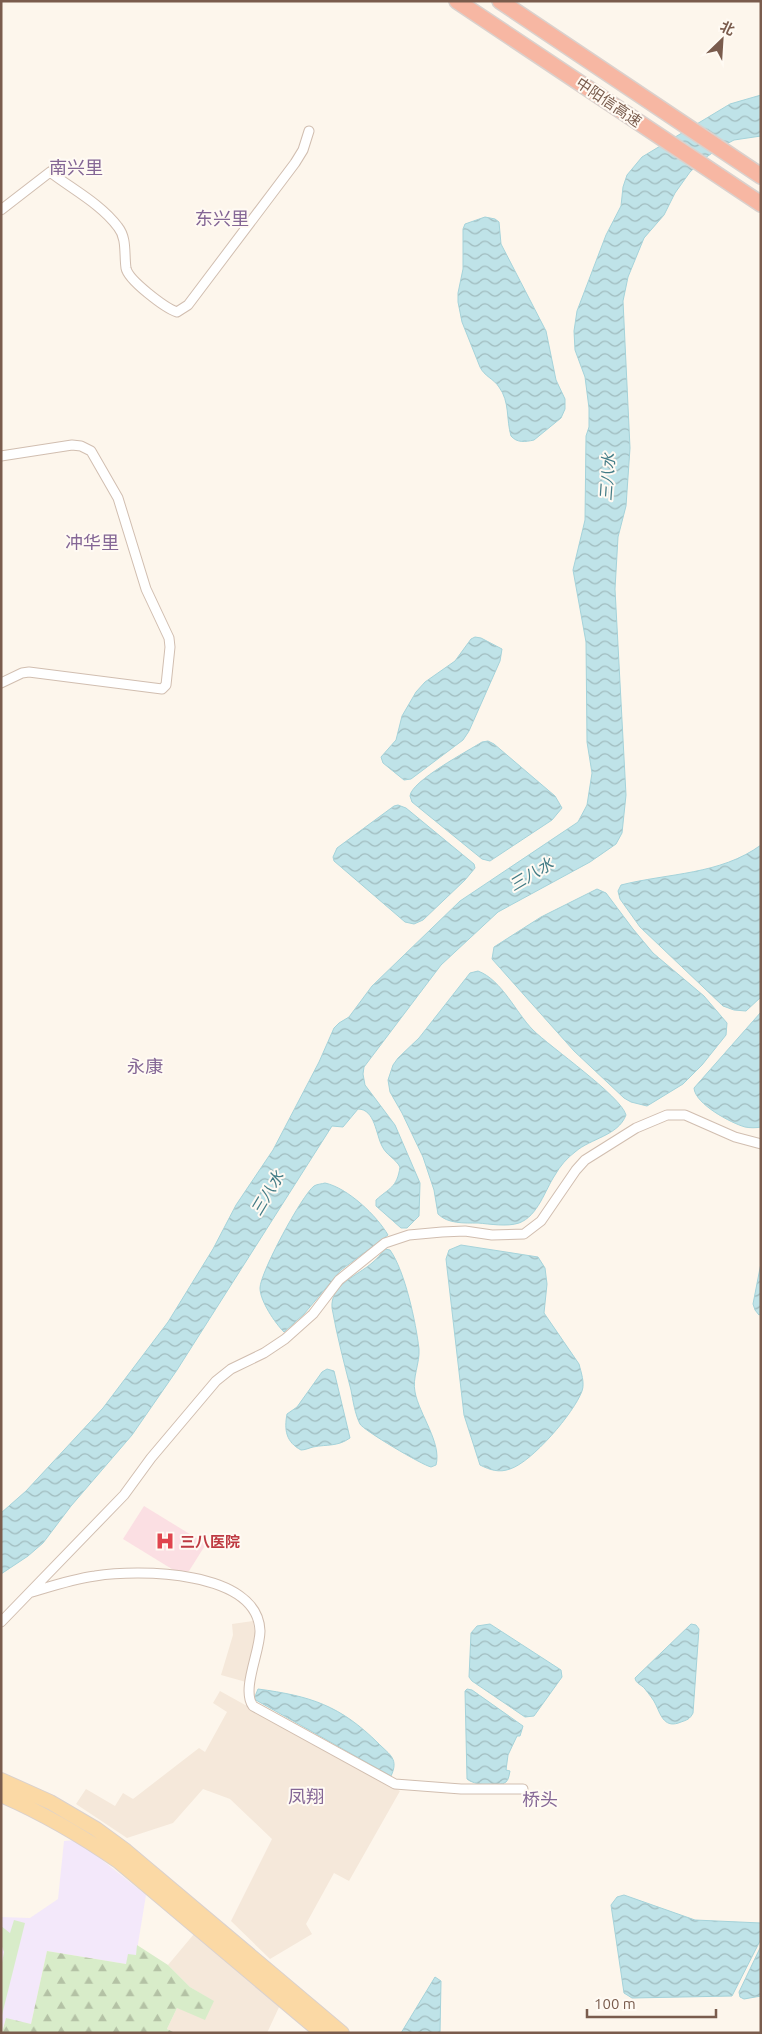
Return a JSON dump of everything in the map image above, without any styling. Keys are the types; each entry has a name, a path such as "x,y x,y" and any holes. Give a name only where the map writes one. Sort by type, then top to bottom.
{"highway":[{"name":"中阳信高速","path":"457,1 761,204"},
{"name":"中阳信高速","path":"500,1 761,176"}],"main road":[{"path":"1,1780 50,1802 96,1829 126,1851 342,2033"},
{"path":"1,1795 44,1814 88,1840 118,1861 322,2033"}],"street":[{"path":"1,210 50,172 104,212 118,226 123,238 126,268 130,277 165,306 177,312 188,305 295,163 302,153 309,131"},
{"path":"1,456 72,445 91,450 118,498 146,589 169,638 170,645 166,685 162,689 29,672 1,683"},
{"path":"1,1622 124,1495 151,1458 216,1381 238,1365 264,1353 285,1339 313,1314 339,1280 385,1244 409,1235 442,1232 465,1231 492,1235 524,1234 541,1221 585,1160 636,1128 667,1114 685,1115 735,1137 761,1144"},
{"path":"31,1592 93,1576 125,1573 196,1579 225,1588 239,1594 249,1603 259,1622 259,1640 248,1694 253,1706 395,1784 461,1789 523,1790"}],"shaded area":[{"name":"三八医院","path":"144,1506 206,1544 189,1571 180,1574 123,1539"},
{"path":"253,1621 256,1641 246,1682 221,1675 233,1635 232,1624"},
{"path":"220,1691 400,1791 349,1881 334,1873 306,1924 312,1934 270,1959 231,1921 272,1839 230,1799 203,1789 173,1823 127,1838 76,1804 86,1789 115,1806 123,1793 133,1799 199,1748 205,1752 227,1712 213,1703"},
{"path":"77,1840 146,1895 136,1956 126,1964 47,1951 31,2024 6,2019 1,2033 1,1917 30,1918 58,1899 64,1841"},
{"path":"194,1934 280,2005 267,2033 175,2033 167,2029 177,2008 213,2001 190,1987 168,1965"}],"green space":[{"path":"14,1920 25,1923 1,2019 1,1968 4,1952 1,1944 1,1926 10,1933"},
{"path":"137,1945 168,1965 190,1987 214,2001 205,2020 177,2008 167,2029 175,2033 2,2033 6,2018 31,2024 47,1951 126,1964 128,1954 136,1955"}],"water":[{"name":"三八水","path":"761,95 761,136 734,140 705,158 690,172 675,193 664,215 644,238 628,277 623,301 630,448 626,506 618,537 615,589 626,795 622,833 616,844 590,862 498,912 441,965 364,1067 365,1085 395,1125 420,1183 419,1216 407,1228 401,1228 376,1206 376,1200 395,1184 400,1167 384,1149 368,1113 358,1109 343,1127 332,1126 177,1370 132,1435 71,1506 43,1543 28,1556 1,1574 1,1513 26,1491 103,1408 168,1322 213,1249 236,1205 273,1150 319,1062 334,1028 349,1017 372,986 460,901 578,822 587,805 592,773 587,742 586,642 573,570 585,520 586,436 589,427 589,408 585,377 575,350 574,331 577,311 606,235 621,206 623,187 627,175 642,157 730,104"},
{"path":"485,217 499,222 501,244 546,331 556,380 565,399 565,409 561,418 534,440 521,441 511,436 505,399 497,384 480,367 462,322 458,293 463,269 463,229 465,224"},
{"path":"475,637 481,638 502,649 500,661 469,731 463,740 411,779 404,780 383,763 381,757 396,740 402,716 416,692 425,682 455,661 471,639"},
{"path":"488,741 555,796 562,808 552,820 490,861 482,859 412,802 410,796 420,782 453,759 482,742"},
{"path":"398,805 406,808 474,864 475,868 423,920 414,924 405,922 334,861 333,857 337,848"},
{"path":"761,845 761,997 746,1011 734,1010 723,1006 640,927 620,899 618,891 621,885 711,868 745,855"},
{"path":"597,889 606,893 653,953 704,996 727,1023 726,1035 702,1065 683,1084 647,1106 624,1098 574,1051 492,959 494,947 541,917"},
{"path":"478,971 487,975 501,989 533,1030 599,1084 612,1096 626,1115 617,1128 581,1147 569,1157 561,1165 531,1215 526,1220 509,1225 456,1222 446,1220 438,1214 434,1190 423,1157 390,1092 388,1080 393,1065 398,1058 419,1038 470,973"},
{"path":"761,1012 761,1127 749,1128 715,1112 700,1100 694,1088"},
{"path":"325,1183 343,1191 361,1204 377,1220 388,1235 341,1270 304,1314 284,1332 272,1318 262,1299 260,1288 262,1280 274,1252 300,1204 314,1186"},
{"path":"461,1245 538,1257 545,1268 547,1284 544,1313 579,1364 582,1378 582,1391 562,1424 519,1465 502,1471 480,1465 464,1415 446,1259 449,1250"},
{"path":"385,1249 390,1250 400,1271 415,1326 419,1349 414,1387 417,1401 436,1447 436,1465 431,1467 393,1447 360,1424 354,1407 336,1329 332,1308 335,1293 346,1282 374,1261"},
{"path":"761,1263 761,1314 759,1315 753,1304"},
{"path":"327,1369 334,1371 350,1438 337,1444 301,1450 292,1443 287,1435 287,1414 297,1407 322,1372"},
{"path":"490,1624 561,1670 562,1677 534,1716 525,1717 472,1681 469,1677 471,1633 477,1626"},
{"path":"691,1624 696,1625 699,1629 693,1713 687,1720 671,1724 664,1720 655,1703 643,1687 636,1682 635,1678"},
{"path":"258,1689 309,1699 337,1711 351,1720 387,1751 392,1758 394,1765 391,1776 254,1699"},
{"path":"467,1689 472,1690 523,1726 520,1736 517,1736 508,1755 506,1770 510,1771 508,1780 503,1784 486,1785 467,1779 465,1691"},
{"path":"624,1895 695,1920 761,1923 761,1939 732,1996 632,1998 624,1993 611,1905 617,1897"},
{"path":"761,1946 761,1996 744,1999 740,1997 739,1992"},
{"path":"435,1977 441,1981 440,2033 401,2033"}],"place":[{"name":"三八医院","path":"165,1541"}],"district":[{"name":"南兴里","path":"76,167"},
{"name":"东兴里","path":"222,218"},
{"name":"冲华里","path":"92,542"},
{"name":"永康","path":"145,1066"},
{"name":"凤翔","path":"306,1796"},
{"name":"桥头","path":"540,1799"}]}
